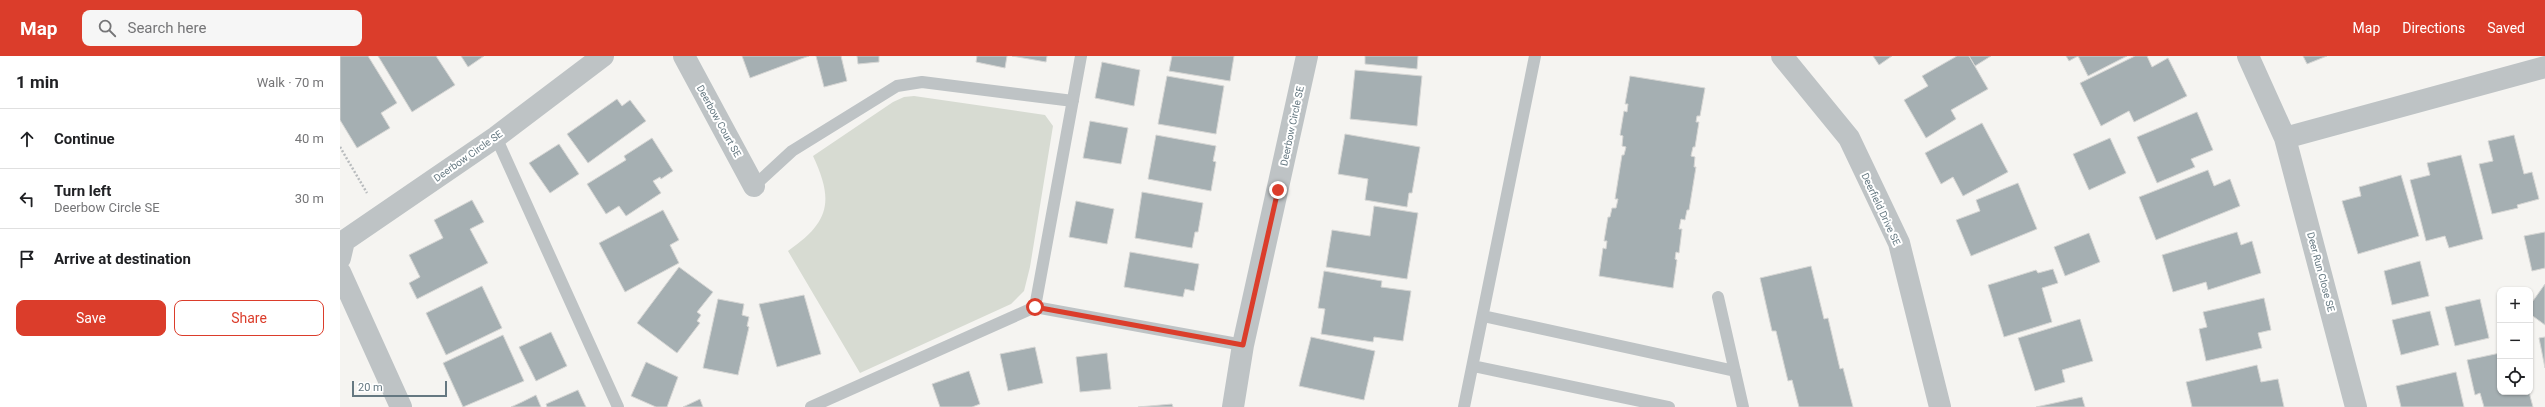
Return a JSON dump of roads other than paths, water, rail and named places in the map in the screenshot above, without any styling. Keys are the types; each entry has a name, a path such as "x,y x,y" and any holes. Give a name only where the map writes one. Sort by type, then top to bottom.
{"street":[{"name":"Deerbow Circle SE","path":"340,258 344,241 496,137 602,56"},
{"name":"Deerbow Court SE","path":"684,56 754,186"},
{"name":"Deerbow Circle SE","path":"1233,407 1243,345 1307,56"},
{"name":"Deerfield Drive SE","path":"1782,56 1798,73 1849,138 1898,243 1940,407"},
{"name":"Deer Run Close SE","path":"2248,56 2285,138 2356,407"},
{"path":"2285,138 2545,66"},
{"path":"340,272 401,407"}],"lane":[{"path":"1035,307 1081,56"},
{"path":"1464,407 1535,56"},
{"path":"754,186 792,151 897,86 922,82 1073,101"},
{"path":"496,137 618,407"},
{"path":"1718,297 1743,407"},
{"path":"811,407 1035,307 1243,345"},
{"path":"1483,316 1735,371"},
{"path":"1473,366 1669,407"}]}
